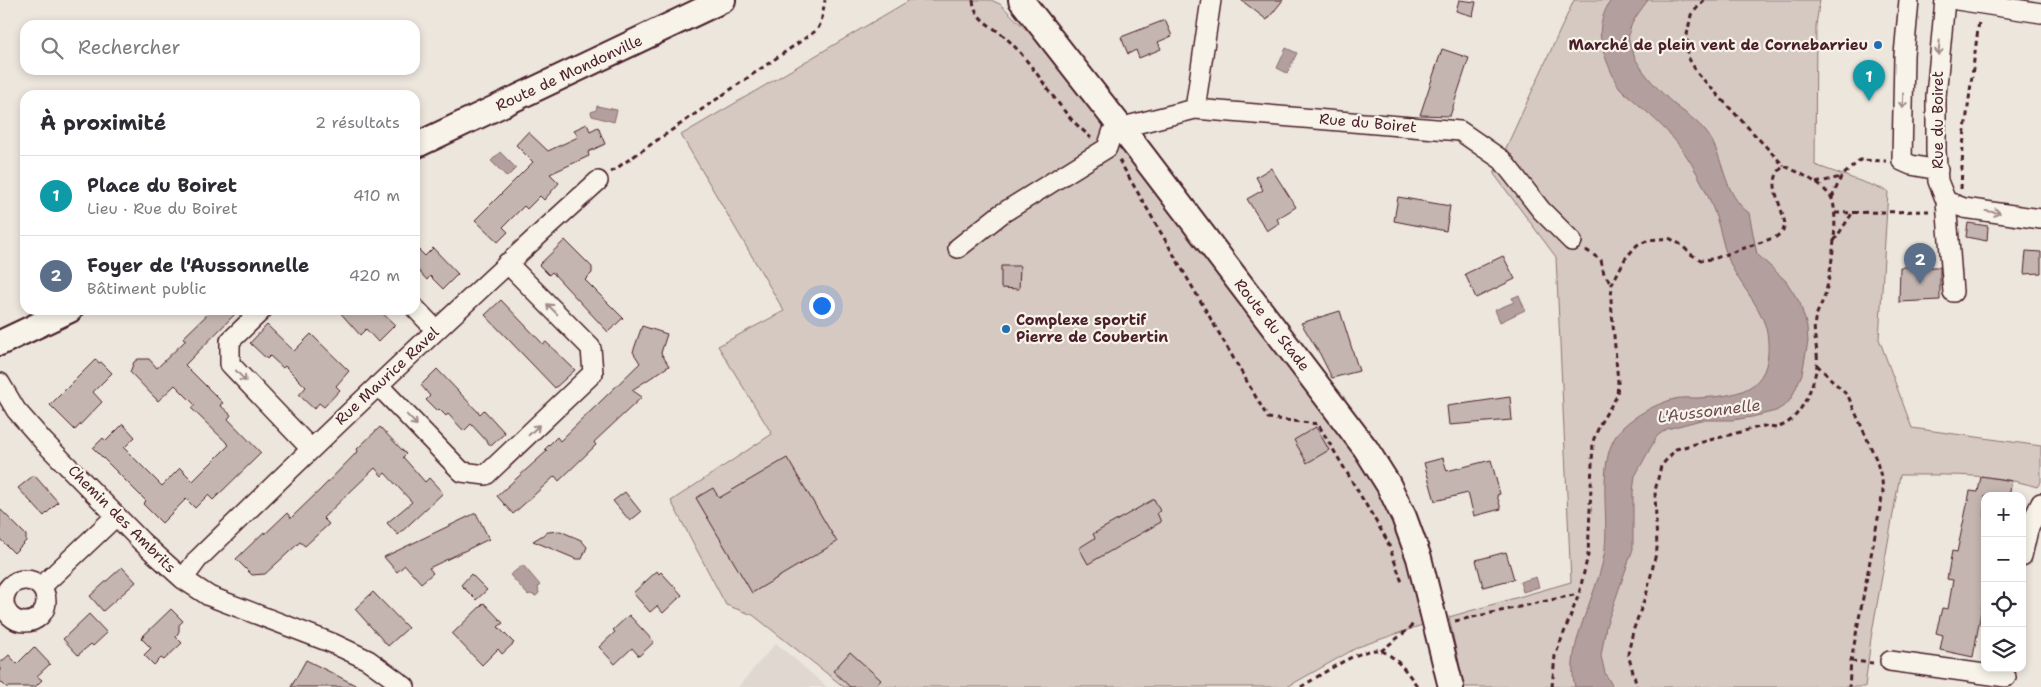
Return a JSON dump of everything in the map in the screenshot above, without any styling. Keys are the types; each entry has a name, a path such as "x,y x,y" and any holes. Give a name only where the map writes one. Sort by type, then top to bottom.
{"main road":[{"name":"Route de Mondonville","path":"420,144 723,0"},
{"name":"Route du Stade","path":"1021,0 1366,449 1388,484 1404,517 1419,558 1451,687"},
{"path":"0,343 59,315"}],"street":[{"path":"1195,109 1211,0"},
{"path":"1909,0 1904,55 1902,161 1911,165 1938,170"},
{"name":"Rue du Boiret","path":"1945,0 1936,96 1938,181 1953,196 1954,292"},
{"path":"1957,0 2041,13"},
{"name":"Rue du Boiret","path":"1121,128 1195,109 1460,131 1502,160 1541,210 1572,241"},
{"path":"958,248 1001,214 1107,148 1112,133 1121,128"},
{"name":"Rue Maurice Ravel","path":"184,580 197,560 311,449 507,263 598,180"},
{"path":"1953,196 1964,208 2041,219"},
{"path":"378,385 462,472 486,475 593,373 591,348 507,263"},
{"path":"420,313 436,330"},
{"path":"257,315 230,341 230,364 311,449"},
{"name":"Chemin des Ambrits","path":"0,384 22,416 116,516 184,580 209,596 332,643 361,657 405,687"},
{"path":"2026,539 2028,530 2041,503"},
{"path":"41,587 116,516"},
{"path":"24,580 32,581 41,587 46,596 46,604 40,616 26,622 6,622 5,584 24,580"},
{"path":"1890,661 2006,677"}],"path":[{"path":"598,180 818,30 821,23 824,0"},
{"path":"1704,0 1691,15 1687,35 1688,57 1698,74 1784,166 1801,173 1816,183 1832,198"},
{"path":"1835,213 1939,212 1953,196 1963,146 1981,4"},
{"path":"1117,156 1268,418 1318,424 1387,540 1404,586"},
{"path":"1637,687 1628,654 1633,631 1647,592 1657,548 1655,491 1661,466 1676,449 1763,426 1778,428 1795,417 1809,392 1817,365 1815,318 1826,293 1832,266 1835,213 1832,198 1841,178 1860,160 1902,161"},
{"path":"1552,687 1555,656 1579,594 1588,555 1593,441 1601,422 1617,396 1618,382 1611,301 1612,284 1631,252 1637,245 1649,240 1669,238 1701,260 1713,259 1776,236 1783,231 1785,225 1773,182 1777,171 1784,166"},
{"path":"1816,183 1841,178"},
{"path":"1833,242 1853,212"},
{"path":"1572,241 1601,260 1604,274 1612,284"},
{"path":"1817,365 1848,396 1876,459 1882,480 1883,492 1852,661 1849,687"},
{"path":"1435,625 1579,594"},
{"path":"1381,651 1394,638 1410,628 1414,622 1414,613"},
{"path":"1301,687 1359,654 1371,651 1381,651 1398,661 1418,687"}],"shaded area":[{"name":"Complexe sportif Pierre de Coubertin","path":"910,0 991,0 1000,4 1042,45 1298,377 1369,473 1400,538 1428,623 1358,647 1287,687 844,687 753,615 726,605 671,501 772,434 718,346 784,311 681,135"},
{"path":"1574,0 1820,0 1816,25 1815,165 1888,191 1879,339 1912,428 2041,446 2041,482 2037,487 2020,482 1986,477 1900,475 1871,638 1865,687 1464,687 1449,617 1571,582 1556,257 1494,174"},
{"path":"776,643 827,687 738,687"}],"water":[{"name":"L'Aussonnelle","path":"1611,0 1648,0 1630,29 1629,38 1632,52 1642,69 1662,93 1699,125 1711,139 1734,197 1749,213 1757,254 1786,281 1800,303 1807,327 1808,342 1802,374 1792,397 1787,404 1776,411 1733,420 1701,420 1667,429 1657,436 1635,476 1633,492 1633,549 1606,626 1601,656 1605,673 1613,687 1575,687 1573,671 1577,638 1595,588 1604,555 1606,540 1606,470 1608,454 1614,439 1623,427 1634,418 1665,402 1681,398 1726,395 1749,388 1758,381 1764,371 1768,342 1763,319 1738,278 1726,253 1714,211 1697,173 1687,156 1671,136 1618,86 1614,79 1603,51 1600,34 1603,18"},
{"path":"1286,48 1297,53 1287,73 1277,68"},
{"path":"597,106 617,110 614,122 592,116 591,112 596,110"},
{"path":"500,152 516,168 507,177 491,161"},
{"path":"1519,295 1525,310 1500,322 1495,310 1514,302 1512,298"},
{"path":"523,565 540,585 538,587 539,593 536,596 528,595 510,575"},
{"path":"1536,577 1539,587 1523,592 1520,582"}],"building":[{"path":"1241,0 1283,0 1267,20"},
{"path":"1459,0 1476,2 1473,16 1456,11"},
{"path":"1165,20 1172,36 1158,42 1161,49 1139,58 1136,50 1128,54 1121,37"},
{"path":"1442,49 1469,58 1450,116 1420,115"},
{"path":"587,124 590,131 598,127 605,144 588,152 589,156 550,174 559,183 544,200 540,196 527,209 524,206 503,227 508,232 498,242 475,220 533,162 516,145 528,132 548,151 578,137 574,130"},
{"path":"1271,168 1296,207 1277,219 1279,223 1267,231 1247,199 1263,190 1256,177"},
{"path":"1398,197 1450,206 1446,231 1394,221"},
{"path":"1968,223 1988,226 1987,241 1966,237"},
{"path":"565,240 592,267 592,273 585,280 623,318 608,332 552,272 549,275 539,265"},
{"path":"433,248 458,274 443,289 430,276 427,280 420,272 420,251 425,256"},
{"path":"2026,251 2041,252 2041,273 2024,274"},
{"path":"1503,256 1515,279 1476,298 1465,274"},
{"path":"1001,266 1020,266 1019,289 1001,288"},
{"path":"1900,267 1940,267 1940,300 1899,302"},
{"path":"501,300 543,344 546,342 575,370 555,388 485,315"},
{"path":"1340,311 1359,371 1332,378 1301,323"},
{"path":"207,315 234,315 185,365 223,403 220,405 231,415 228,419 261,453 213,500 208,495 195,508 186,499 162,523 143,504 146,501 93,448 103,438 106,441 123,424 135,437 124,448 162,486 180,468 193,481 229,445 191,408 195,405 175,385 158,401 130,372 134,362 138,359 149,359 157,368 186,340 183,338"},
{"path":"342,315 384,315 395,325 378,342 366,329 360,335"},
{"path":"267,325 294,351 311,334 349,371 336,386 340,390 324,407 319,403 314,409 299,395 306,387 285,366 283,368 270,356 267,359 250,343"},
{"path":"642,326 667,334 661,353 669,366 632,390 642,397 594,442 596,445 559,481 555,476 513,514 497,496 547,451 545,449 557,437 560,441 640,363 633,352"},
{"path":"96,359 112,373 93,392 102,402 75,430 50,405"},
{"path":"437,369 480,414 484,410 505,433 491,446 471,424 464,431 448,414 446,416 439,409 437,411 426,400 430,396 421,385"},
{"path":"1510,397 1512,420 1449,425 1447,406"},
{"path":"380,427 406,454 403,457 425,482 429,478 443,493 398,535 387,523 412,502 385,473 382,476 375,468 323,518 329,524 305,546 300,542 265,574 252,575 236,559 287,513 291,518"},
{"path":"1316,427 1329,450 1307,463 1294,440"},
{"path":"787,458 837,542 752,593 696,498 713,488 719,498"},
{"path":"1443,458 1447,471 1491,460 1500,494 1497,495 1501,509 1474,516 1468,493 1435,501 1424,463"},
{"path":"34,475 58,502 44,516 18,488"},
{"path":"1981,476 2012,481 2010,492 1981,492 1981,612 1973,657 1940,650 1943,635 1936,633 1942,608 1948,609 1953,580 1947,579 1952,551 1957,552 1970,491 1978,492"},
{"path":"625,492 641,512 630,521 613,501"},
{"path":"1154,499 1160,511 1157,513 1161,522 1088,564 1079,548 1095,538 1093,534"},
{"path":"0,509 26,535 26,541 14,553 0,539"},
{"path":"476,513 489,539 429,568 433,573 421,583 405,565 397,572 384,557"},
{"path":"560,531 581,540 587,547 582,559 576,559 533,541 548,532"},
{"path":"1506,552 1514,579 1483,587 1476,560"},
{"path":"122,567 136,582 103,611 90,596"},
{"path":"657,571 659,574 661,572 682,595 663,613 657,606 650,612 633,593"},
{"path":"471,574 487,590 476,600 461,585"},
{"path":"373,592 408,628 388,646 355,609"},
{"path":"484,603 503,623 498,627 514,643 502,654 498,649 482,665 452,634"},
{"path":"171,609 183,621 179,625 176,637 182,643 164,660 161,658 154,665 144,655 151,648 141,638"},
{"path":"89,614 107,633 93,646 91,644 78,655 63,639"},
{"path":"629,615 654,642 639,656 632,648 615,664 599,647"},
{"path":"34,647 50,664 37,676 42,680 35,687 6,687 0,681 0,663 9,655 17,664"},
{"path":"850,652 881,680 875,687 850,687 833,671"},
{"path":"306,660 332,673 359,687 291,687"}],"place":[{"name":"Marché de plein vent de Cornebarrieu","path":"1878,45"},
{"name":"Place du Boiret","path":"1869,101"},
{"name":"Foyer de l'Aussonnelle","path":"1920,284"},
{"name":"Complexe sportif Pierre de Coubertin","path":"1006,329"}]}
